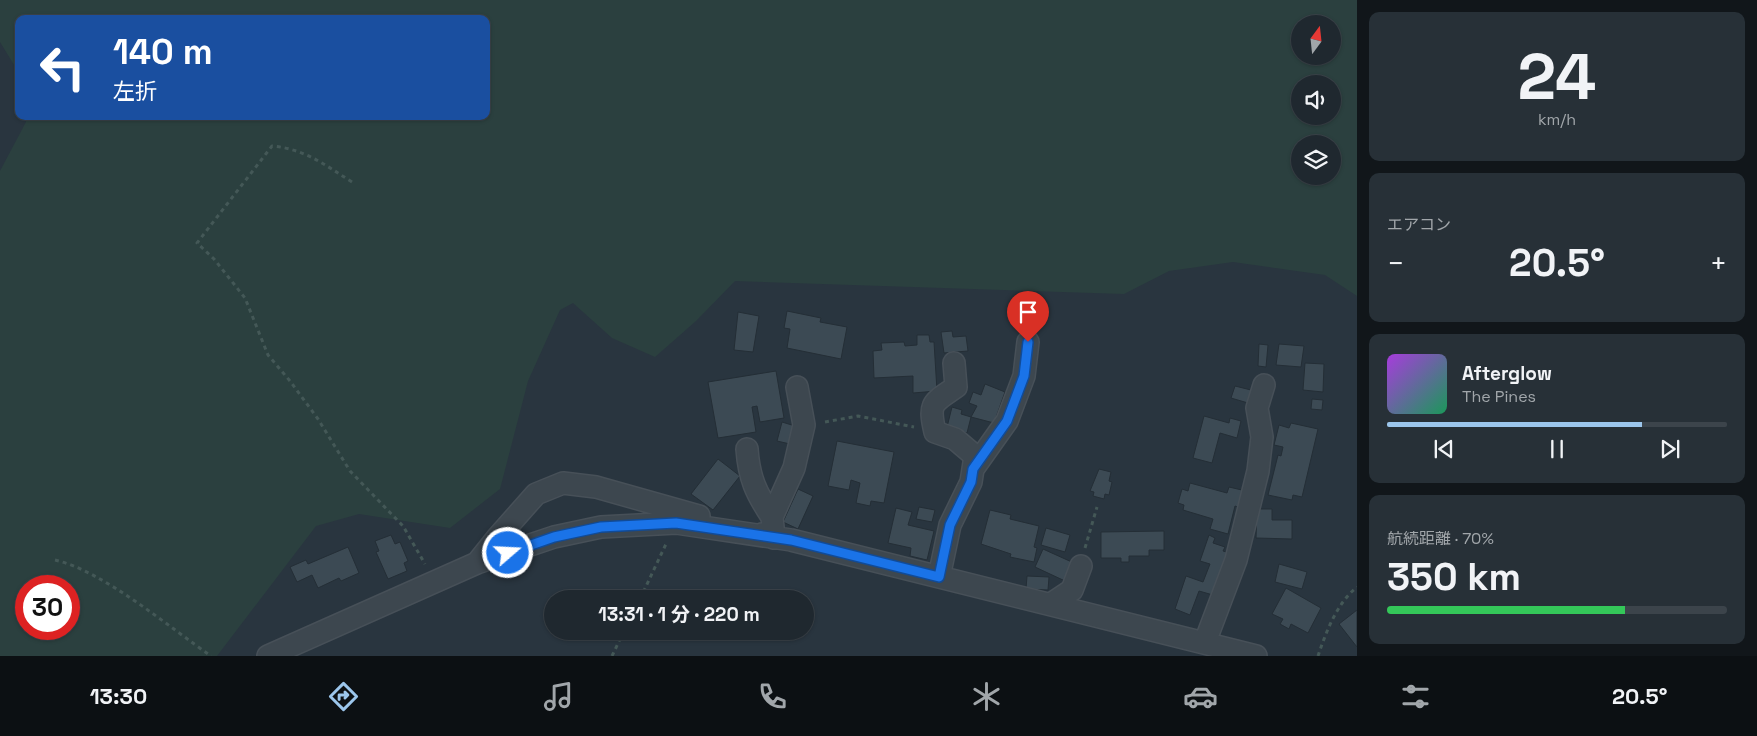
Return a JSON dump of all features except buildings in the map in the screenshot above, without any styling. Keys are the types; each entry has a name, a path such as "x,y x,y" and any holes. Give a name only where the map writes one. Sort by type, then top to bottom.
{"street":[{"path":"973,469 1007,421 1024,376 1028,342"},
{"path":"939,577 950,525 971,482 975,456 955,439 935,432 930,412 935,401 956,386 954,362"},
{"path":"1205,642 1236,560 1258,471 1262,436 1257,408 1264,385"},
{"path":"772,517 794,468 804,425 797,387"},
{"path":"747,449 748,469 756,492 772,517 774,538"},
{"path":"477,564 536,494 562,483 596,487 774,538 1051,604 1256,656"},
{"path":"268,656 477,564 554,537 601,527 676,523 774,538"},
{"path":"1051,604 1072,590 1081,566"}],"path":[{"path":"352,182 311,156 291,148 272,146 197,243 214,259 245,298 268,355 290,380 318,418 350,471 403,526 428,569"},
{"path":"804,425 858,416 935,432"},
{"path":"1081,566 1097,507"},
{"path":"644,590 676,523"},
{"path":"55,560 72,564 96,577 211,656"},
{"path":"1318,656 1327,630 1349,593 1357,587"},
{"path":"612,656 620,640"}],"green space":[{"path":"0,0 1357,0 1357,296 1325,275 1233,262 1169,271 1124,294 735,281 696,321 655,357 612,338 573,303 560,310 528,381 500,489 450,528 359,514 316,526 217,656 0,656 0,171 26,120 490,120 490,15 15,15 15,66 0,42"}],"route":[{"path":"508,553 554,537 601,527 676,523 791,540 939,577 950,525 971,482 973,469 1007,421 1024,376 1028,342"}]}
